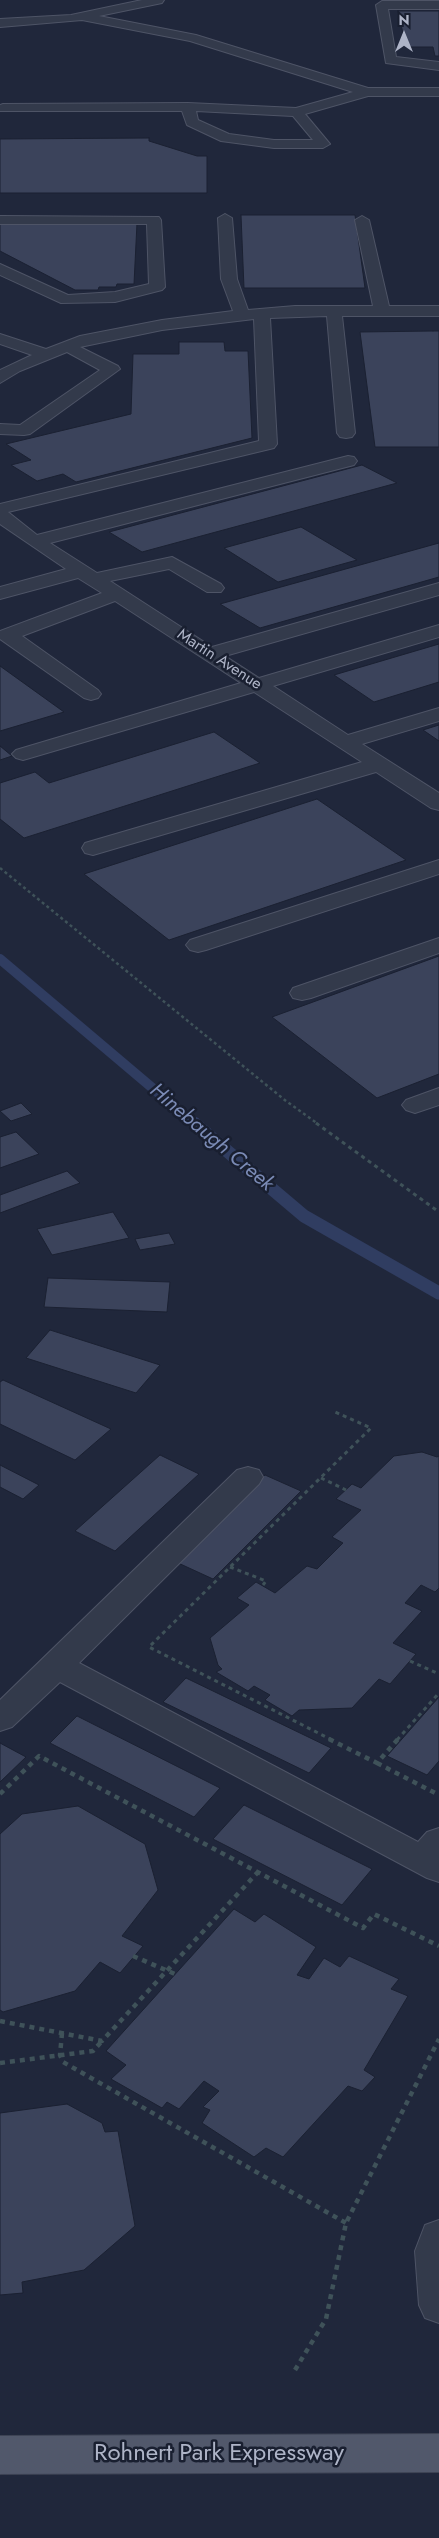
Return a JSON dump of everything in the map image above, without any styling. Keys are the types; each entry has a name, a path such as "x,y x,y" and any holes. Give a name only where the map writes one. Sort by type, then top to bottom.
{"main road":[{"name":"Rohnert Park Expressway","path":"0,2456 439,2453"}],"street":[{"path":"0,23 84,17 158,0"},
{"path":"439,5 382,5 390,60 439,66"},
{"path":"84,17 192,38 367,92"},
{"path":"3,108 188,106 297,112 367,92 439,92"},
{"path":"188,106 192,122 226,138 274,144 323,144 297,112"},
{"path":"225,218 229,279 242,315"},
{"path":"0,220 154,220 157,287 116,297 66,300 0,269"},
{"path":"362,220 382,311"},
{"path":"116,297 162,325"},
{"path":"334,311 346,433"},
{"path":"0,378 14,368 67,346 117,332 162,325 262,313 439,311"},
{"path":"0,509 268,444 262,313"},
{"path":"0,339 45,354"},
{"path":"0,429 24,430 112,369 67,346"},
{"path":"34,541 348,461"},
{"name":"Martin Avenue","path":"0,515 34,541 439,803"},
{"path":"0,593 88,575 172,562 214,588"},
{"path":"209,654 439,589"},
{"path":"91,694 7,635 117,594"},
{"path":"23,754 439,631"},
{"path":"345,742 439,714"},
{"path":"93,848 379,764"},
{"path":"198,945 439,867"},
{"path":"302,993 439,945"},
{"path":"416,1105 439,1096"},
{"path":"0,1719 248,1477"},
{"path":"56,1666 434,1856"},
{"path":"439,2237 435,2251 439,2304"}],"path":[{"path":"0,868 286,1101 439,1212"},
{"path":"335,1412 371,1428 149,1647 439,1795"},
{"path":"320,1478 346,1490"},
{"path":"230,1567 266,1581 263,1585"},
{"path":"410,1661 439,1674"},
{"path":"377,1763 439,1692"},
{"path":"0,1794 38,1756 363,1928 374,1914 439,1946"},
{"path":"0,2063 93,2051 258,1872"},
{"path":"134,1956 175,1974"},
{"path":"0,2021 102,2041"},
{"path":"62,2033 60,2055 63,2062 346,2223"},
{"path":"294,2370 326,2319 346,2223 439,2039"}],"building":[{"path":"398,11 439,11 439,56 435,56 433,47 406,47"},
{"path":"149,138 149,141 197,156 207,156 207,193 0,193 0,139"},
{"path":"241,215 355,215 365,288 244,288"},
{"path":"0,223 137,223 134,284 99,287 98,290 75,290 0,251"},
{"path":"439,331 439,447 375,447 360,332"},
{"path":"179,342 224,342 225,351 248,351 252,438 76,482 63,474 37,481 11,465 31,460 6,444 131,414 133,354 179,354"},
{"path":"362,465 397,483 142,552 109,532"},
{"path":"301,527 357,560 278,582 224,548"},
{"path":"439,543 439,577 260,628 220,604"},
{"path":"439,644 439,682 374,702 334,675"},
{"path":"0,666 64,712 0,731"},
{"path":"439,725 439,741 423,730"},
{"path":"214,732 260,763 24,838 0,819 0,783 35,772 49,783"},
{"path":"0,746 12,756 0,760"},
{"path":"317,799 406,860 169,940 84,874"},
{"path":"439,956 439,1074 377,1098 272,1017"},
{"path":"21,1103 32,1114 11,1121 0,1111"},
{"path":"16,1132 39,1154 0,1168 0,1137"},
{"path":"67,1171 80,1183 0,1213 0,1195"},
{"path":"113,1212 129,1238 52,1255 37,1229"},
{"path":"169,1233 175,1244 140,1250 135,1239"},
{"path":"48,1278 170,1282 167,1312 44,1307"},
{"path":"50,1330 160,1365 136,1393 26,1358"},
{"path":"3,1380 111,1429 75,1460 0,1424 0,1382"},
{"path":"422,1452 439,1456 439,1588 435,1592 421,1585 405,1603 422,1611 393,1643 416,1654 390,1684 379,1679 352,1708 299,1710 292,1716 265,1700 270,1695 254,1686 248,1691 216,1672 222,1669 218,1665 210,1638 249,1605 237,1598 256,1582 275,1593 307,1566 317,1569 343,1543 332,1537 361,1510 336,1499 352,1484 361,1488 394,1456"},
{"path":"160,1455 199,1474 115,1551 75,1531"},
{"path":"0,1465 39,1485 23,1499 0,1487"},
{"path":"265,1475 301,1491 213,1579 176,1562"},
{"path":"186,1678 331,1748 309,1773 163,1702"},
{"path":"439,1697 439,1761 427,1775 387,1756"},
{"path":"77,1716 220,1788 194,1817 50,1743"},
{"path":"0,1743 26,1757 0,1782"},
{"path":"244,1805 372,1869 342,1905 213,1839"},
{"path":"78,1806 145,1844 158,1890 122,1936 143,1946 120,1973 100,1962 75,1991 3,2012 0,2010 0,1834 22,1814"},
{"path":"234,1909 255,1922 264,1914 316,1947 297,1975 309,1979 324,1958 340,1967 349,1956 399,1979 391,1989 408,1996 364,2070 375,2077 362,2091 348,2086 283,2157 266,2148 254,2157 202,2123 210,2110 203,2107 219,2091 204,2081 179,2109 167,2102 162,2108 111,2079 126,2065 106,2051"},
{"path":"67,2104 102,2123 105,2132 118,2131 135,2226 84,2270 22,2282 23,2293 0,2295 0,2113"}],"waterway":[{"name":"Hinebaugh Creek","path":"0,959 195,1124"},
{"name":"Hinebaugh Creek","path":"194,1123 304,1216 439,1293"}]}
